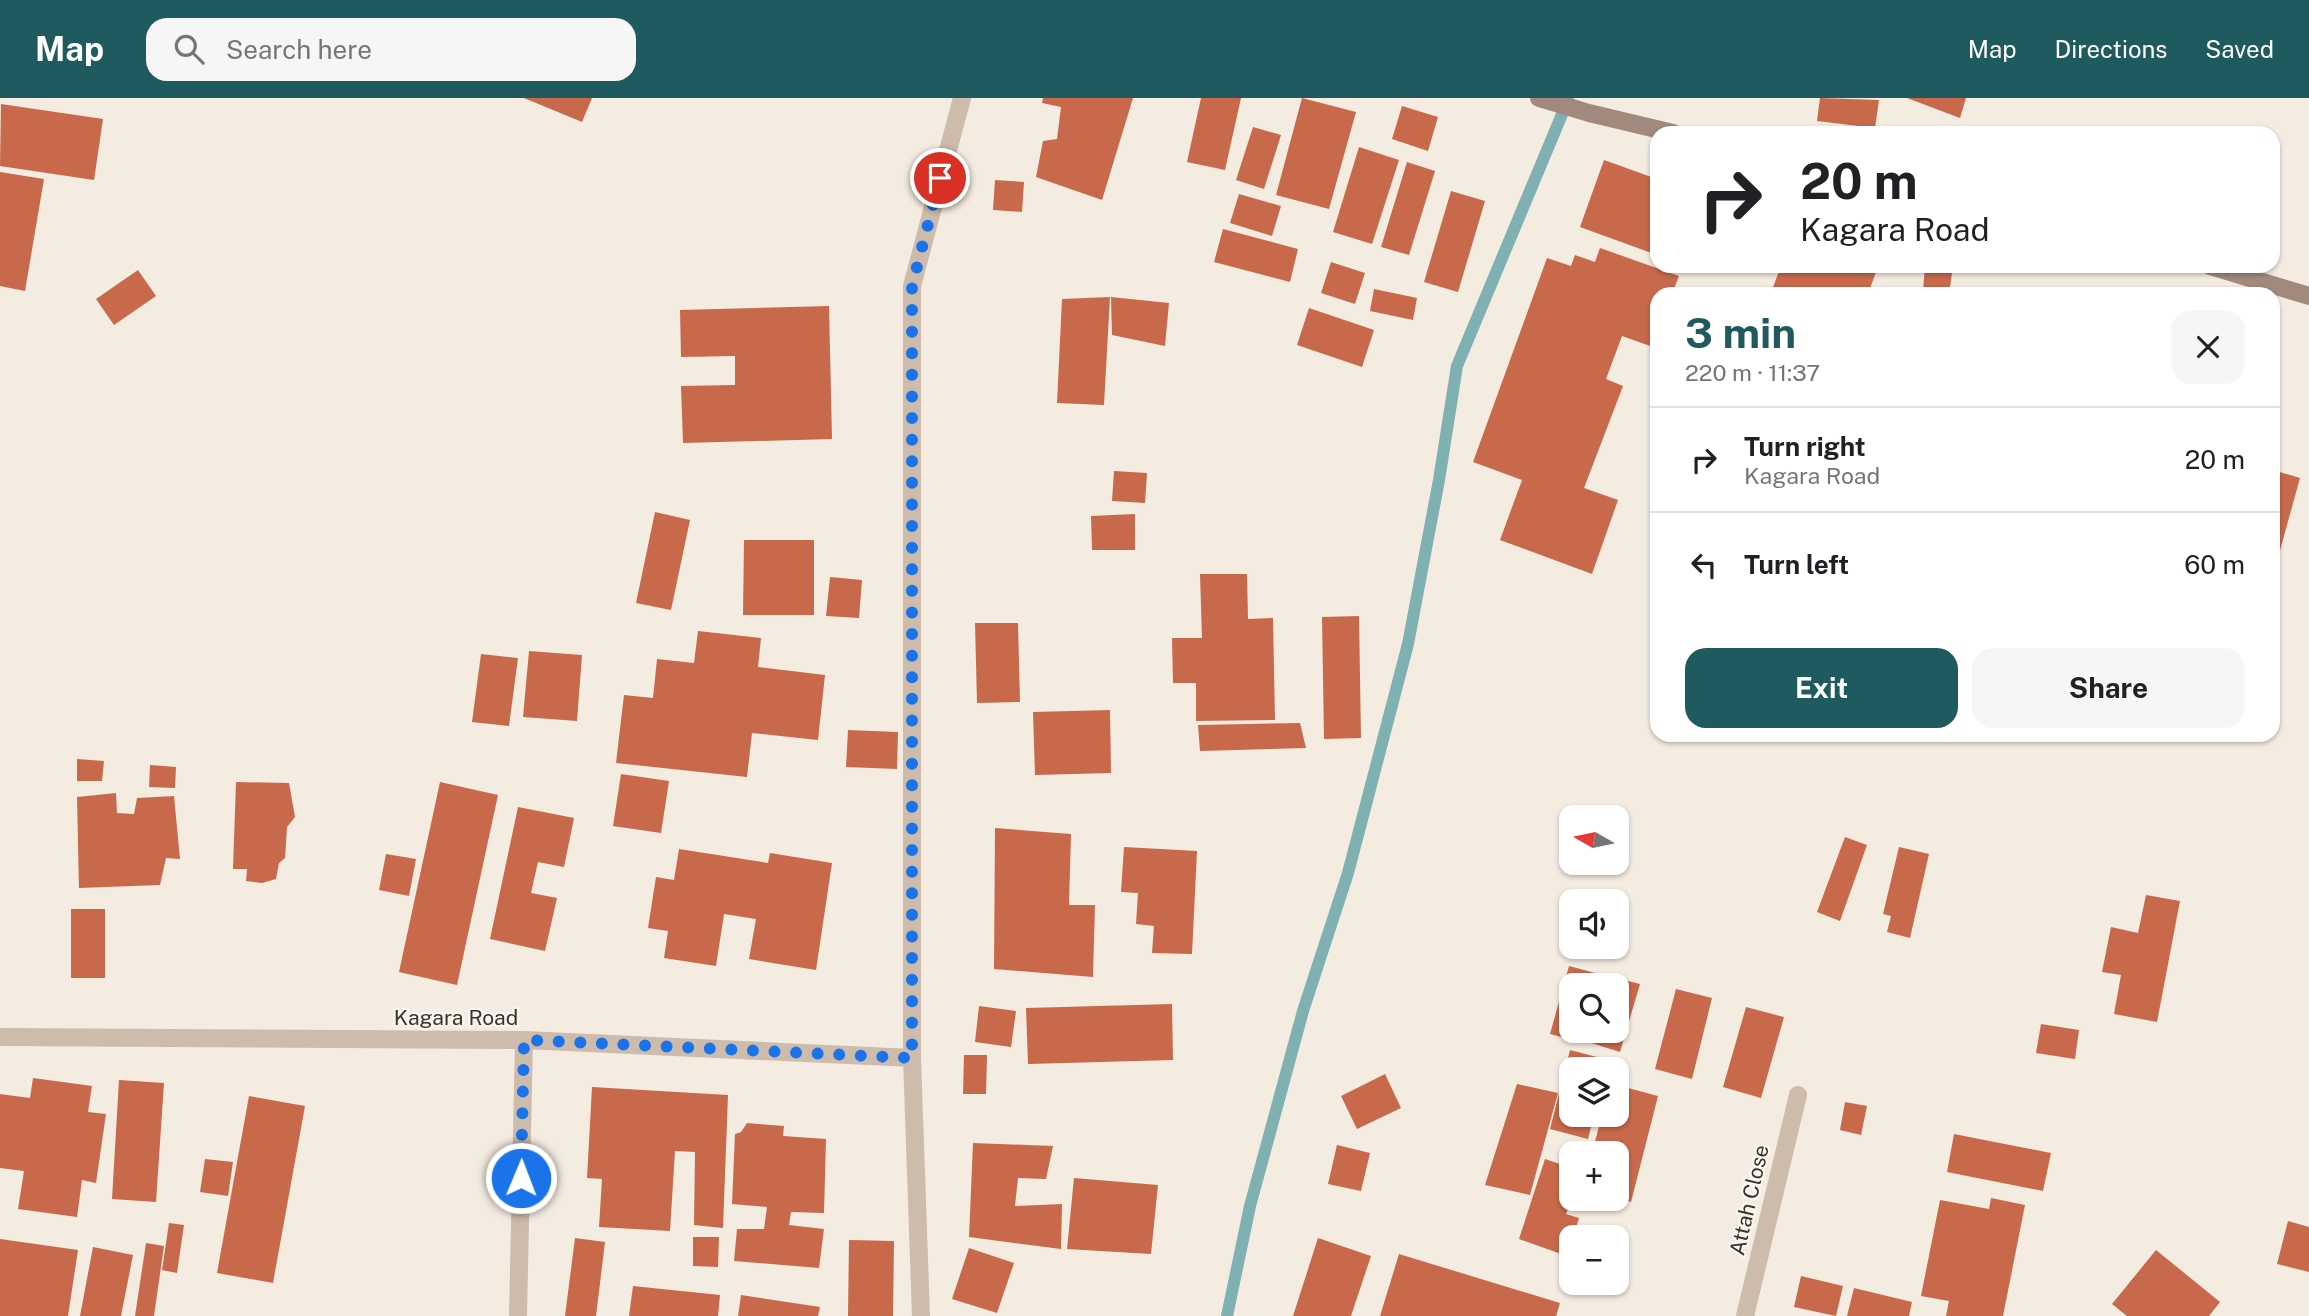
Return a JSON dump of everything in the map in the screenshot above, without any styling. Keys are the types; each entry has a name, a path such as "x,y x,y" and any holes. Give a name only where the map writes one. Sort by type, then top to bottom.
{"street":[{"path":"921,1316 912,1058 912,286 961,98"},
{"path":"1539,98 1650,128"},
{"path":"2233,273 2279,287"},
{"path":"2280,287 2309,296"},
{"name":"Kagara Road","path":"0,1037 524,1040 912,1058"},
{"path":"518,1316 524,1040"},
{"name":"Attah Close","path":"1745,1316 1798,1095"}],"building":[{"path":"524,98 592,98 582,122"},
{"path":"1043,98 1133,98 1102,200 1036,177 1043,141 1057,139 1061,107 1042,103"},
{"path":"1201,98 1241,98 1225,170 1187,162"},
{"path":"1302,98 1356,112 1329,209 1276,195"},
{"path":"1820,98 1879,100 1875,126 1817,121"},
{"path":"1907,98 1966,98 1960,118"},
{"path":"1,104 103,119 94,180 0,166"},
{"path":"1402,106 1438,117 1428,151 1392,139"},
{"path":"1253,127 1281,135 1264,189 1236,180"},
{"path":"1359,147 1399,160 1372,244 1333,232"},
{"path":"1604,160 1650,176 1650,252 1580,227"},
{"path":"1407,162 1435,171 1409,255 1381,247"},
{"path":"0,172 44,179 25,291 0,286"},
{"path":"995,180 1024,182 1022,212 993,210"},
{"path":"1451,191 1485,201 1458,292 1424,282"},
{"path":"1239,194 1281,206 1272,236 1230,223"},
{"path":"1223,229 1298,249 1290,282 1214,262"},
{"path":"1600,248 1650,266 1650,273 1671,273 1679,276 1675,287 1650,287 1650,346 1622,336 1606,379 1623,386 1584,488 1618,500 1592,574 1500,540 1522,480 1473,462 1547,258 1571,266 1575,255 1595,262"},
{"path":"1331,262 1365,273 1355,304 1321,293"},
{"path":"138,270 156,296 114,325 96,299"},
{"path":"1778,273 1876,273 1871,287 1773,287"},
{"path":"1924,273 1952,273 1950,287 1923,287"},
{"path":"1374,289 1417,298 1413,320 1370,311"},
{"path":"1110,297 1104,405 1057,403 1062,299"},
{"path":"1111,297 1169,303 1165,346 1112,335"},
{"path":"829,306 832,439 683,443 681,386 735,385 735,356 681,357 680,310"},
{"path":"1309,308 1374,330 1362,367 1297,345"},
{"path":"1114,471 1147,473 1145,503 1112,501"},
{"path":"2280,472 2300,478 2280,550"},
{"path":"655,512 690,520 671,610 636,603"},
{"path":"1135,514 1135,550 1092,550 1091,516"},
{"path":"744,540 814,540 814,615 743,615"},
{"path":"1200,574 1247,574 1248,619 1273,618 1275,720 1196,721 1196,683 1173,683 1172,638 1202,638"},
{"path":"830,577 862,580 859,618 826,616"},
{"path":"1359,616 1361,738 1324,739 1322,617"},
{"path":"975,623 1018,623 1020,702 977,703"},
{"path":"698,631 761,638 758,667 825,675 818,740 752,733 747,777 616,763 624,695 653,698 657,659 694,663"},
{"path":"529,651 582,655 577,721 523,717"},
{"path":"481,654 518,658 509,726 472,722"},
{"path":"1110,710 1111,773 1035,775 1033,712"},
{"path":"1300,723 1306,748 1200,751 1198,725"},
{"path":"848,730 898,732 897,769 846,767"},
{"path":"77,759 104,761 102,781 77,781"},
{"path":"150,765 176,767 175,788 149,787"},
{"path":"621,774 669,781 661,833 613,826"},
{"path":"236,782 289,783 295,817 287,827 285,858 279,863 276,879 262,883 246,881 247,869 233,869"},
{"path":"440,782 498,795 457,985 399,972"},
{"path":"116,793 117,813 134,814 137,798 174,796 180,859 166,858 160,885 79,888 77,797"},
{"path":"518,807 574,818 564,867 538,862 531,893 557,898 545,951 490,939"},
{"path":"995,828 1071,834 1069,905 1095,905 1093,977 994,969"},
{"path":"1845,837 1867,845 1840,921 1817,912"},
{"path":"1124,847 1197,851 1192,954 1152,953 1154,926 1136,924 1138,893 1121,892"},
{"path":"1899,847 1929,854 1910,938 1887,932 1891,916 1883,914"},
{"path":"679,849 768,863 770,853 832,863 816,970 749,959 756,919 724,914 716,966 664,958 668,931 648,928 656,877 674,880"},
{"path":"386,854 416,859 409,896 379,890"},
{"path":"2146,895 2180,901 2157,1022 2114,1014 2121,975 2102,972 2111,927 2138,933"},
{"path":"71,909 105,909 105,978 71,978"},
{"path":"1569,966 1595,973 1567,973"},
{"path":"1629,981 1640,984 1629,1021"},
{"path":"1676,989 1712,998 1692,1079 1655,1069"},
{"path":"1559,1002 1559,1036 1550,1034"},
{"path":"1172,1004 1173,1060 1028,1064 1026,1008"},
{"path":"979,1006 1016,1011 1011,1047 975,1042"},
{"path":"1746,1007 1784,1017 1761,1098 1723,1087"},
{"path":"2041,1024 2079,1030 2075,1059 2036,1053"},
{"path":"1592,1043 1623,1043 1620,1052"},
{"path":"1570,1050 1597,1057 1568,1057"},
{"path":"964,1055 987,1055 986,1094 963,1094"},
{"path":"1385,1074 1401,1108 1357,1129 1341,1096"},
{"path":"33,1078 92,1086 88,1112 106,1114 96,1183 82,1180 77,1217 18,1209 24,1171 0,1168 0,1094 30,1098"},
{"path":"119,1080 164,1083 156,1202 112,1199"},
{"path":"1517,1084 1558,1093 1530,1195 1485,1185"},
{"path":"592,1087 728,1095 723,1228 694,1225 695,1152 675,1151 670,1231 599,1227 602,1179 587,1178"},
{"path":"1629,1088 1658,1096 1631,1202 1629,1141 1595,1141 1599,1127 1629,1127"},
{"path":"1559,1093 1559,1127 1591,1127 1588,1139 1550,1129"},
{"path":"249,1096 305,1106 273,1283 217,1273"},
{"path":"1845,1102 1867,1106 1861,1135 1840,1130"},
{"path":"747,1123 784,1126 783,1136 826,1139 824,1213 791,1212 789,1225 824,1229 819,1268 734,1261 737,1229 764,1229 767,1207 732,1204 735,1134 741,1132"},
{"path":"1954,1134 2051,1153 2043,1191 1947,1172"},
{"path":"973,1143 1053,1146 1046,1179 1018,1178 1015,1206 1062,1204 1061,1249 969,1237"},
{"path":"1337,1145 1370,1153 1361,1191 1328,1184"},
{"path":"205,1159 233,1162 228,1196 200,1192"},
{"path":"1545,1159 1559,1164 1559,1211 1567,1211 1566,1214 1579,1218 1577,1225 1559,1225 1559,1253 1519,1239"},
{"path":"1074,1178 1158,1185 1151,1254 1067,1249"},
{"path":"1991,1198 2025,1205 2003,1316 1946,1316 1949,1301 1921,1296 1940,1200 1989,1209"},
{"path":"2288,1221 2309,1227 2309,1272 2277,1264"},
{"path":"169,1223 184,1225 177,1273 162,1270"},
{"path":"693,1237 719,1237 718,1267 693,1266"},
{"path":"575,1238 605,1242 596,1316 565,1316"},
{"path":"1318,1238 1371,1256 1351,1316 1293,1316"},
{"path":"0,1239 78,1250 68,1316 0,1316"},
{"path":"849,1240 894,1241 893,1316 848,1316"},
{"path":"146,1243 164,1246 154,1316 135,1316"},
{"path":"93,1247 133,1255 121,1316 80,1316"},
{"path":"969,1248 1014,1263 997,1313 952,1299"},
{"path":"2156,1250 2220,1302 2209,1316 2127,1316 2112,1304"},
{"path":"1399,1254 1560,1303 1556,1316 1380,1316"},
{"path":"1801,1276 1843,1286 1836,1316 1794,1307"},
{"path":"633,1286 720,1295 718,1316 629,1316"},
{"path":"1854,1288 1912,1302 1909,1316 1847,1316"},
{"path":"741,1295 820,1307 818,1316 738,1316"}],"waterway":[{"path":"1227,1316 1250,1206 1303,1011 1348,873 1408,644 1457,366 1568,100"}],"route":[{"path":"521,1178 524,1040 912,1058 912,286 940,178"}]}
